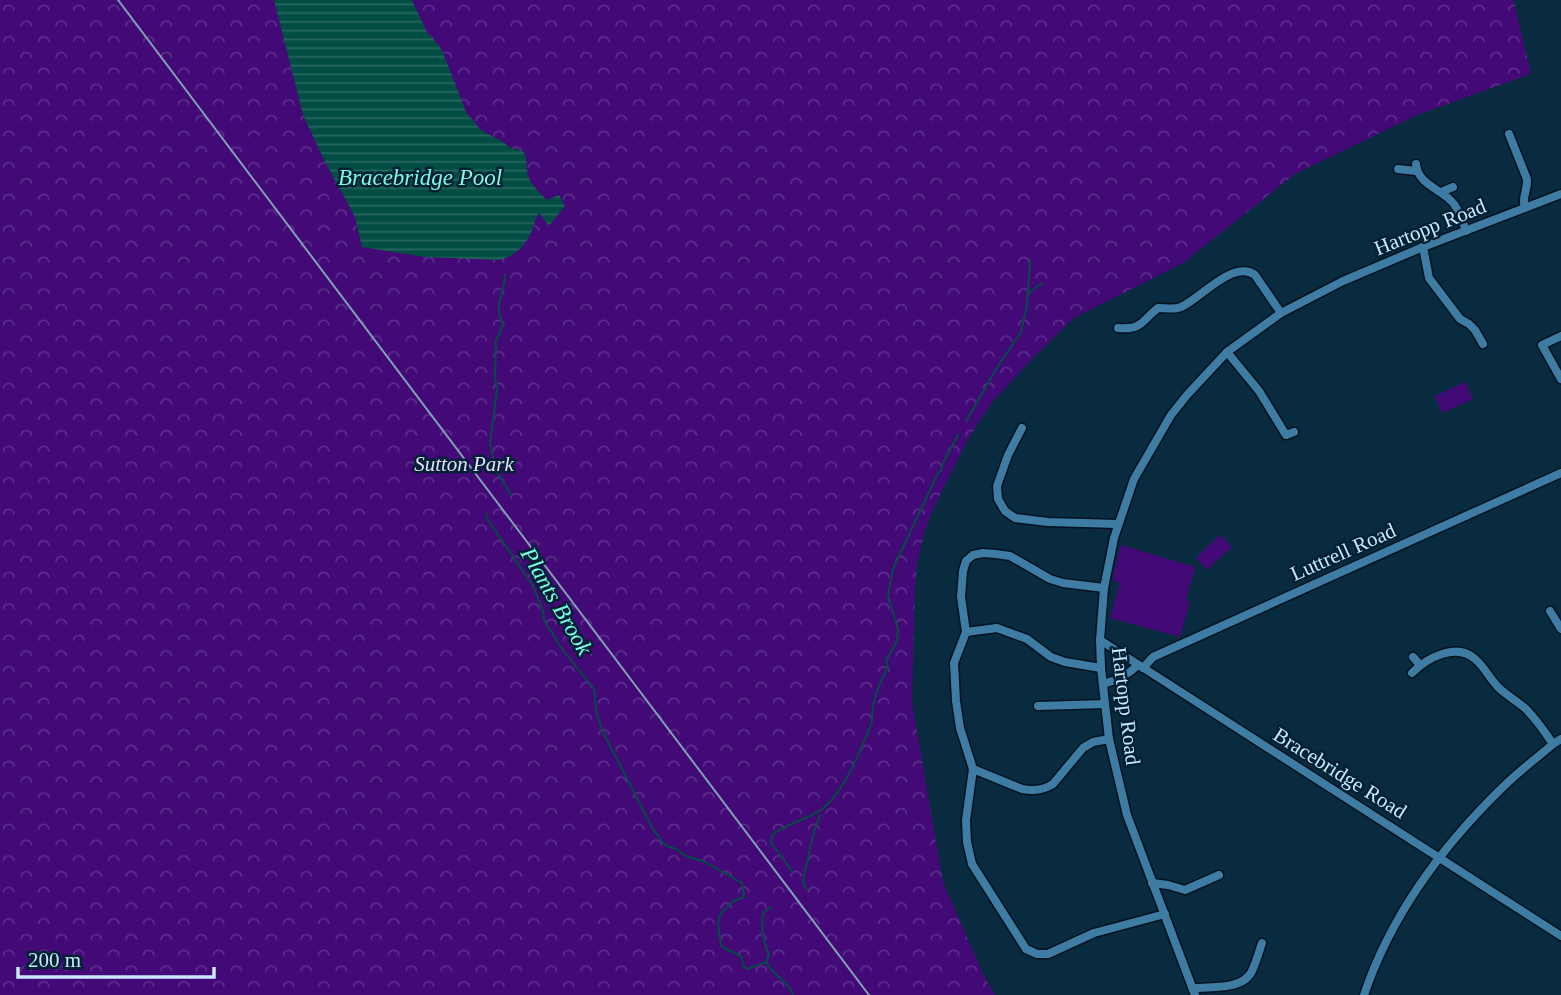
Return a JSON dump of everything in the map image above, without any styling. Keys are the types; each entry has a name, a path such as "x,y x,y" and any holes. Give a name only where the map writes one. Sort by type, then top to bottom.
{"street":[{"path":"1509,134 1527,179 1523,200 1525,208"},
{"path":"1398,169 1416,167 1423,180 1455,205 1466,231"},
{"path":"1441,192 1453,187"},
{"name":"Hartopp Road","path":"1194,992 1127,815 1109,738 1102,684 1100,640 1104,588 1114,538 1134,479 1171,415 1227,352 1281,313 1343,281 1423,247 1561,194"},
{"path":"1423,247 1429,278 1460,320 1475,330 1483,344"},
{"path":"1118,328 1132,329 1158,308 1178,308 1213,284 1243,271 1255,275 1281,313"},
{"path":"1561,336 1542,345 1561,379"},
{"path":"1227,352 1259,391 1286,435 1294,432"},
{"path":"1017,432 997,486 998,499 1005,511 1016,518 1048,522 1118,524"},
{"name":"Luttrell Road","path":"1102,684 1132,671 1153,657 1561,473"},
{"path":"1104,588 1050,579 1010,556 983,553 973,555 966,561 961,597 966,632 954,663 960,729 973,769 966,820 971,864 1026,949 1037,954 1048,954 1094,933 1165,914"},
{"path":"1550,611 1561,629"},
{"path":"966,632 997,628 1027,639 1051,656 1065,662 1101,668"},
{"name":"Bracebridge Road","path":"1100,640 1561,936"},
{"path":"1364,995 1402,912 1439,858 1465,826 1506,784 1557,742 1525,708 1498,688 1475,658 1467,653 1443,654 1420,665 1412,673"},
{"path":"1413,657 1420,665"},
{"path":"1038,706 1105,704"},
{"path":"973,769 1023,789 1041,789 1053,784 1087,744 1109,738"},
{"path":"1152,883 1185,890 1219,875"},
{"path":"1194,992 1244,980 1252,972 1262,943"}],"green space":[{"name":"Sutton Park","path":"0,0 1512,0 1531,74 1417,115 1295,174 1183,263 1074,318 993,401 968,439 934,507 917,565 912,702 943,882 995,995 0,995"},
{"path":"1465,382 1473,399 1442,413 1435,396"},
{"path":"1220,535 1232,547 1207,570 1196,558"},
{"path":"1121,545 1195,567 1186,600 1190,602 1180,637 1110,618 1120,583 1112,580"}],"water":[{"name":"Bracebridge Pool","path":"274,0 412,0 427,32 444,55 466,112 481,130 511,148 523,151 533,185 547,200 559,195 565,206 549,226 539,213 524,244 503,259 425,257 362,247 355,217 303,115"}],"waterway":[{"path":"966,421 1021,332 1027,305 1030,260"},
{"name":"Plants Brook","path":"505,275 499,305 503,324 496,341 497,390 490,443 495,468 511,495"},
{"path":"1029,293 1042,283"},
{"path":"793,872 771,843 772,835 816,813 830,802 858,756 872,722 876,693 888,667 886,661 897,641 898,629 888,596 893,569 958,435"},
{"name":"Plants Brook","path":"487,514 486,517 533,586 544,620 562,649 594,689 597,715 603,732 653,829 667,846 703,861 742,883 744,897 735,900 720,915 718,928 721,945 741,956 747,969 766,962 788,985 793,995"},
{"path":"807,890 803,882 804,876 820,815"},
{"path":"766,962 769,955 762,920 763,913 771,907"}],"railway":[{"path":"118,0 869,995"}]}
